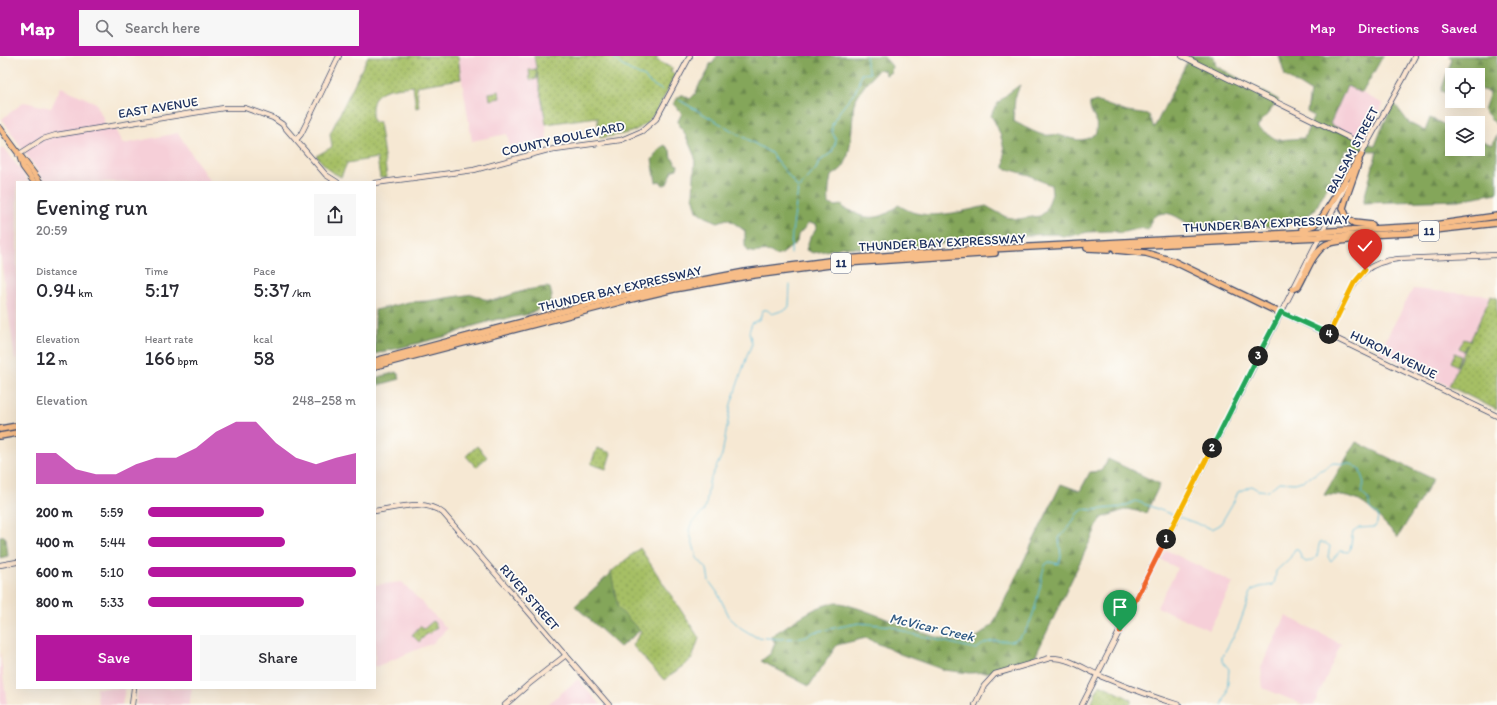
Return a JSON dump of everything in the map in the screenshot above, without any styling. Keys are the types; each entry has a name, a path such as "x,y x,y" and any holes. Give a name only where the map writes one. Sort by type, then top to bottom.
{"highway":[{"path":"1361,155 1346,198 1344,208 1347,218 1354,223 1406,227"},
{"path":"1266,234 1306,228 1318,223 1361,155"},
{"name":"THUNDER BAY EXPRESSWAY","path":"376,361 624,295 785,266 844,258 1406,227 1458,222 1497,216"},
{"name":"THUNDER BAY EXPRESSWAY","path":"376,366 674,289 747,276 845,263 1087,248 1408,233 1497,223"},
{"path":"1293,289 1298,286 1316,256 1324,246 1361,235"},
{"path":"1087,248 1136,251 1164,257 1281,312"},
{"path":"0,429 16,426"},
{"path":"0,436 16,434"}],"main road":[{"path":"0,128 39,181"},
{"path":"19,155 23,167 33,181"}],"street":[{"path":"335,181 326,175 296,140 307,122 339,56"},
{"name":"COUNTY BOULEVARD","path":"376,183 474,170 548,150 621,140 642,131 656,119 690,56"},
{"path":"1182,56 1366,146"},
{"name":"BALSAM STREET","path":"1082,705 1322,231 1414,56"},
{"name":"EAST AVENUE","path":"19,155 43,139 56,135 224,108 244,108 263,114 282,124 296,140"},
{"path":"1328,335 1357,280 1365,270 1375,264 1384,260 1398,259 1497,256"},
{"name":"HURON AVENUE","path":"1281,312 1497,416"},
{"name":"RIVER STREET","path":"376,511 418,505 433,508 447,518 609,705"},
{"path":"0,565 16,562"},
{"path":"505,705 566,655"},
{"path":"975,705 984,686 995,674 1050,658 1065,659 1097,675 1142,694 1179,705"},
{"path":"132,705 134,689"}],"shaded area":[{"path":"458,56 534,56 546,124 547,145 512,154 507,134 472,141"},
{"path":"1347,85 1383,104 1365,141 1329,124"},
{"path":"61,87 96,103 104,120 105,130 114,128 123,144 178,133 209,181 44,181 2,119 24,102 51,108"},
{"path":"4,147 28,181 16,181 16,359 0,252 0,149"},
{"path":"1413,289 1491,296 1449,386 1379,352"},
{"path":"1166,550 1233,583 1209,630 1157,607 1178,568 1161,560"},
{"path":"402,582 447,629 433,643 376,667 376,585"},
{"path":"1286,616 1341,644 1314,705 1304,705 1263,688 1261,667"},
{"path":"0,652 7,705 0,705"},
{"path":"578,679 601,705 547,705"},
{"path":"96,689 125,689 122,705 98,705"},
{"path":"138,689 192,689 189,705 136,705"}],"green space":[{"path":"368,56 458,56 461,79 416,86 419,107 416,108 413,86 387,90 376,96 373,102 373,122 379,122 387,177 380,178 377,158 347,163 341,177 330,171 316,156 332,147 330,134"},
{"path":"534,56 658,56 656,60 672,68 671,72 675,74 658,108 640,128 619,135 600,138 597,117 546,124"},
{"path":"717,56 883,56 892,66 891,72 886,75 885,71 879,69 872,76 855,100 851,137 846,161 839,171 831,176 829,190 829,204 835,206 842,205 844,209 867,217 882,216 890,212 898,205 912,212 930,215 949,214 986,206 1006,217 1018,219 1040,216 1045,212 1052,194 1051,185 1029,175 1004,168 1005,161 1002,140 991,116 999,102 1020,85 1015,98 1013,121 1042,135 1056,135 1077,140 1091,137 1096,133 1096,125 1090,109 1090,103 1096,101 1127,112 1149,115 1154,128 1190,56 1214,56 1216,66 1279,100 1257,127 1277,140 1304,138 1314,116 1307,112 1310,92 1285,76 1279,56 1383,56 1362,93 1347,86 1330,124 1375,146 1394,103 1409,123 1425,131 1430,118 1445,125 1445,156 1485,156 1485,142 1492,145 1497,135 1497,193 1458,200 1363,203 1377,151 1346,150 1315,210 1296,221 1286,224 1213,230 1197,228 1178,217 1162,213 1153,217 1148,230 1140,228 1120,233 1113,231 1088,232 1070,236 1057,234 1030,235 1017,238 1010,243 996,239 974,243 957,239 938,245 876,249 842,247 813,253 806,250 810,237 815,231 817,225 809,223 798,235 797,242 782,254 776,256 768,251 748,251 745,246 745,231 727,219 718,222 697,211 693,196 695,157 684,132 679,126 678,121 682,113 673,104 680,95 690,99 695,94 708,71 710,64 713,63"},
{"path":"1449,56 1497,56 1497,126 1484,110 1490,92 1485,91 1485,68 1449,68 1452,59"},
{"path":"536,69 537,79 530,80 529,70"},
{"path":"1445,79 1445,93 1441,91"},
{"path":"499,91 500,98 490,100 489,93"},
{"path":"665,145 670,150 671,158 678,165 677,169 673,170 667,184 663,185 660,181 656,182 652,160 660,148"},
{"path":"546,287 550,288 552,296 550,302 529,314 506,319 498,319 470,327 451,335 376,354 376,310 409,302 427,301 473,294 484,299 495,300 526,290"},
{"path":"1491,296 1497,298 1497,410 1449,386 1468,344 1464,351 1459,348 1464,339 1470,341"},
{"path":"1455,353 1461,356 1457,366 1451,362"},
{"path":"397,372 400,379 376,386 376,378"},
{"path":"1356,442 1433,479 1398,537 1373,511 1360,501 1345,496 1324,495"},
{"path":"477,446 487,457 476,467 466,456"},
{"path":"597,448 611,453 606,469 591,464"},
{"path":"1108,459 1160,484 1146,513 1127,509 1101,518 1034,659 992,672 969,673 944,670 900,654 866,638 837,645 809,686 761,661 771,653 775,643 771,636 813,610 822,606 839,603 866,611 914,630 947,640 971,640 977,637 993,624 1061,484 1080,491 1090,472 1101,471"},
{"path":"0,536 4,536 6,538 8,556 0,558"},
{"path":"640,548 699,638 692,659 664,680 632,645 641,632 618,608 611,572"},
{"path":"612,572 643,628 620,647 575,606"},
{"path":"433,621 437,627 419,642 412,635 420,626 424,629"},
{"path":"1100,684 1132,700 1130,705 1090,705"}],"waterway":[{"path":"612,56 621,65 645,77 648,82 662,90"},
{"name":"McVicar Creek","path":"791,253 798,189 816,169 819,162 832,152 836,141 832,132 834,121 840,110 855,92 861,74 870,73 866,65 866,56"},
{"path":"679,100 771,153 798,188"},
{"name":"McVicar Creek","path":"790,285 789,306 787,309 772,314 767,310 764,310 762,311 760,319 752,323 749,332 752,344 731,404 722,455 709,482 706,506 702,513 692,522 689,530 697,558 707,569 709,581 717,592 730,618 741,628 756,637 779,639 802,638 814,632 859,623 892,626 908,633 976,649 990,642 1014,640 1021,636 1029,625 1036,603 1044,567 1049,562 1059,564 1061,556 1059,538 1070,526 1077,514 1084,509 1093,510 1122,507 1136,501 1176,516"},
{"name":"McVicar Creek","path":"1179,517 1212,529 1220,525 1238,492 1251,486 1258,490 1268,491 1279,482 1295,483 1305,480 1333,463 1351,464 1359,468 1364,483 1361,493 1369,500 1370,509 1378,515 1375,527 1358,528 1353,531 1350,550 1348,552 1340,551 1331,561 1328,557 1330,546 1320,542 1316,557 1311,561 1306,562 1302,559 1298,549 1295,549 1290,558 1276,571 1273,585 1252,590 1238,628 1222,657 1222,661 1229,669 1227,693 1222,705"}],"route":[{"path":"1120,631 1280,313 1281,312 1328,335 1354,283 1365,270"}]}
